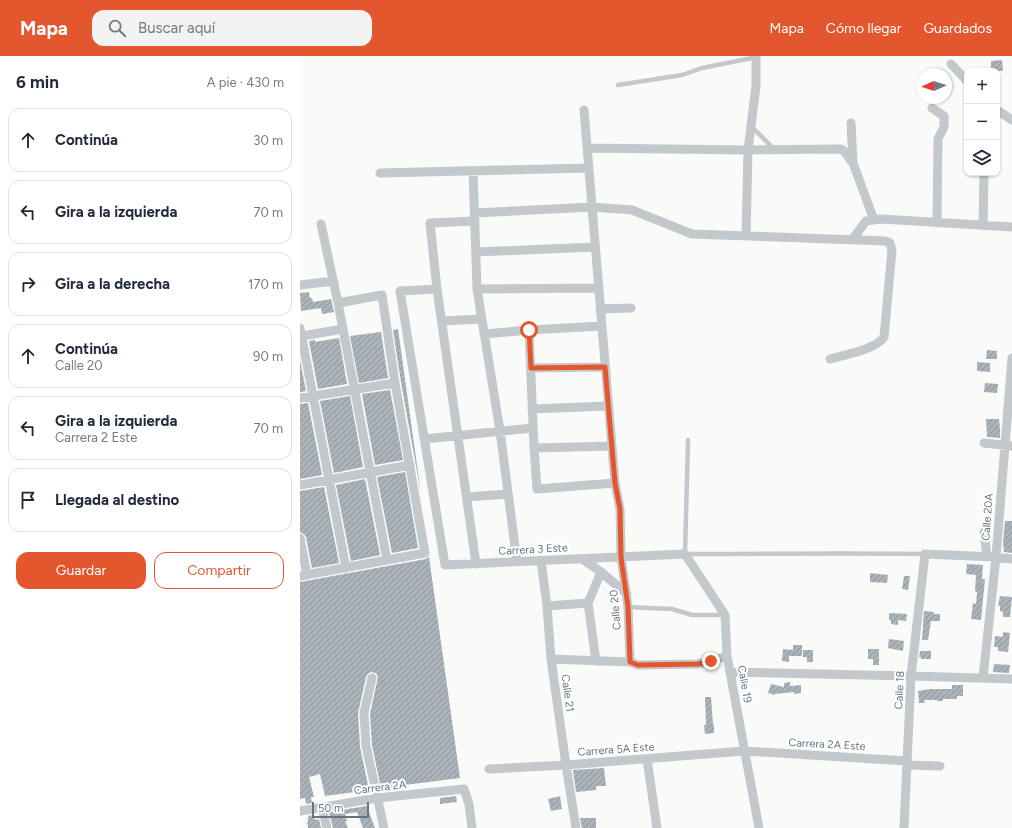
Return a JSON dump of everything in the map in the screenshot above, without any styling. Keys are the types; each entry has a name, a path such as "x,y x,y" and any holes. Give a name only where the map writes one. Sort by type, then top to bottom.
{"street":[{"path":"746,236 748,150 756,86 757,56"},
{"path":"951,64 964,78"},
{"path":"932,108 944,116 944,127 938,139 937,223"},
{"name":"Calle 20","path":"584,110 608,406 615,483 620,509 621,557 627,594 630,662"},
{"path":"1000,112 1012,120"},
{"path":"851,124 853,163 874,220"},
{"path":"587,148 748,150 841,149 853,163"},
{"path":"380,173 588,168"},
{"path":"473,171 477,289 500,431 517,562"},
{"path":"983,226 984,176"},
{"path":"476,564 437,288 430,223 475,217 592,207 632,210 692,234 885,241 890,243 892,250 884,337 882,341 858,352 830,359"},
{"path":"852,240 866,221 882,219 1012,227"},
{"path":"321,224 334,282 387,560"},
{"path":"476,252 595,247"},
{"path":"300,285 334,282"},
{"path":"437,288 400,291 424,439 533,428"},
{"path":"477,289 598,288"},
{"path":"300,538 304,576 425,553 395,383 382,294 338,303"},
{"path":"600,309 631,308"},
{"path":"442,321 481,319"},
{"path":"484,334 602,326"},
{"path":"343,328 301,332 346,568"},
{"path":"529,330 537,489 615,483"},
{"name":"Calle 20A","path":"983,678 991,557 1008,446 1012,358"},
{"path":"531,368 605,367"},
{"path":"300,398 395,383"},
{"path":"532,408 608,406"},
{"name":"Carrera 3 Este","path":"424,439 445,565 685,554"},
{"path":"984,443 1008,446"},
{"path":"534,448 612,446"},
{"path":"300,485 410,465"},
{"path":"467,497 508,494"},
{"path":"984,532 991,557"},
{"path":"685,554 725,615"},
{"path":"925,554 1012,559"},
{"name":"Calle 18","path":"904,828 911,676 925,554"},
{"path":"582,559 601,572 627,594"},
{"name":"Calle 21","path":"541,561 552,659 576,828"},
{"path":"596,661 588,603 601,572"},
{"path":"547,606 588,603"},
{"name":"Calle 19","path":"725,615 727,656 759,828"},
{"path":"552,659 630,662 638,665 698,664 727,656"},
{"path":"731,672 1012,679"},
{"path":"372,678 364,713 366,746 384,828"},
{"name":"Carrera 5A Este","path":"489,769 744,752"},
{"name":"Carrera 2A Este","path":"744,752 940,766"},
{"path":"647,759 657,828"},
{"name":"Carrera 2A","path":"300,811 377,798 464,789 469,804 472,828"},
{"path":"322,807 327,828"}],"lane":[{"path":"618,85 682,75 702,68 757,56"},
{"path":"751,126 775,150"},
{"path":"688,440 685,554 925,554"},
{"path":"628,607 672,609 692,615 725,615"}],"building":[{"path":"1002,60 1003,71 1000,71 1000,68 991,68 991,61"},
{"path":"309,292 310,298 312,298 313,302 331,299 334,312 322,314 321,308 301,311 300,293"},
{"path":"398,329 421,494 393,330"},
{"path":"381,332 388,378 359,383 350,336"},
{"path":"339,338 347,384 318,389 309,341 315,340 315,342"},
{"path":"987,350 997,351 997,359 986,359"},
{"path":"300,360 306,391 300,392"},
{"path":"977,362 990,363 990,372 977,371"},
{"path":"985,383 998,384 997,393 984,392"},
{"path":"390,390 403,460 375,465 362,394"},
{"path":"350,396 363,467 334,473 320,401"},
{"path":"308,403 322,475 300,479 300,404"},
{"path":"986,419 999,419 1000,438 987,437"},
{"path":"405,472 418,548 392,553 377,477"},
{"path":"365,479 380,555 351,561 336,485"},
{"path":"324,487 339,563 312,568 306,537 300,532 300,491"},
{"path":"1005,521 1012,521 1012,553 1004,552 1003,542"},
{"path":"429,557 460,778 381,788 372,745 370,714 378,677 376,673 371,672 366,677 358,713 360,747 369,790 325,796 320,774 309,777 314,797 311,797 312,803 306,804 305,798 300,799 300,582 426,559"},
{"path":"967,564 983,565 982,579 985,579 981,620 971,619 973,603 976,604 976,575 966,574"},
{"path":"870,573 888,575 887,583 870,582"},
{"path":"904,576 910,576 908,590 902,589"},
{"path":"1000,596 1012,597 1010,617 1003,617 1003,612 1000,611 1000,606 998,605"},
{"path":"924,611 940,614 940,621 931,621 928,640 922,640"},
{"path":"889,613 907,614 906,621 898,620 898,625 891,624 891,620 889,620"},
{"path":"1003,632 1010,633 1008,652 998,651 998,647 994,647 995,636 1003,637"},
{"path":"889,639 904,641 903,651 888,648"},
{"path":"793,645 802,645 802,656 789,656 789,662 782,661 783,649 793,650"},
{"path":"868,649 879,649 879,665 873,665 873,659 868,659"},
{"path":"803,650 813,650 813,662 807,662 807,657 803,657"},
{"path":"920,651 931,651 931,659 921,659 921,657 919,657"},
{"path":"994,664 1010,665 1009,673 993,672"},
{"path":"790,682 790,686 801,685 801,693 794,694 794,692 775,695 768,693 771,684 784,687 784,683"},
{"path":"952,685 963,685 963,696 957,696 957,699 943,699 943,701 924,700 925,703 919,703 918,691 930,689 952,689"},
{"path":"705,697 711,697 714,733 705,734"},
{"path":"604,768 606,786 596,786 596,790 576,792 573,770"},
{"path":"456,796 457,802 440,804 440,798"},
{"path":"560,796 562,809 551,811 548,799"},
{"path":"367,806 375,828 363,828 357,812 345,814 347,821 345,821 348,828 333,828 329,812"},
{"path":"314,815 315,820 319,819 321,828 308,828 308,816"},
{"path":"580,818 596,818 596,828 582,828"}],"route":[{"path":"529,330 531,368 605,367 615,483 620,509 621,557 627,594 630,662 638,665 698,664 711,661"}]}
